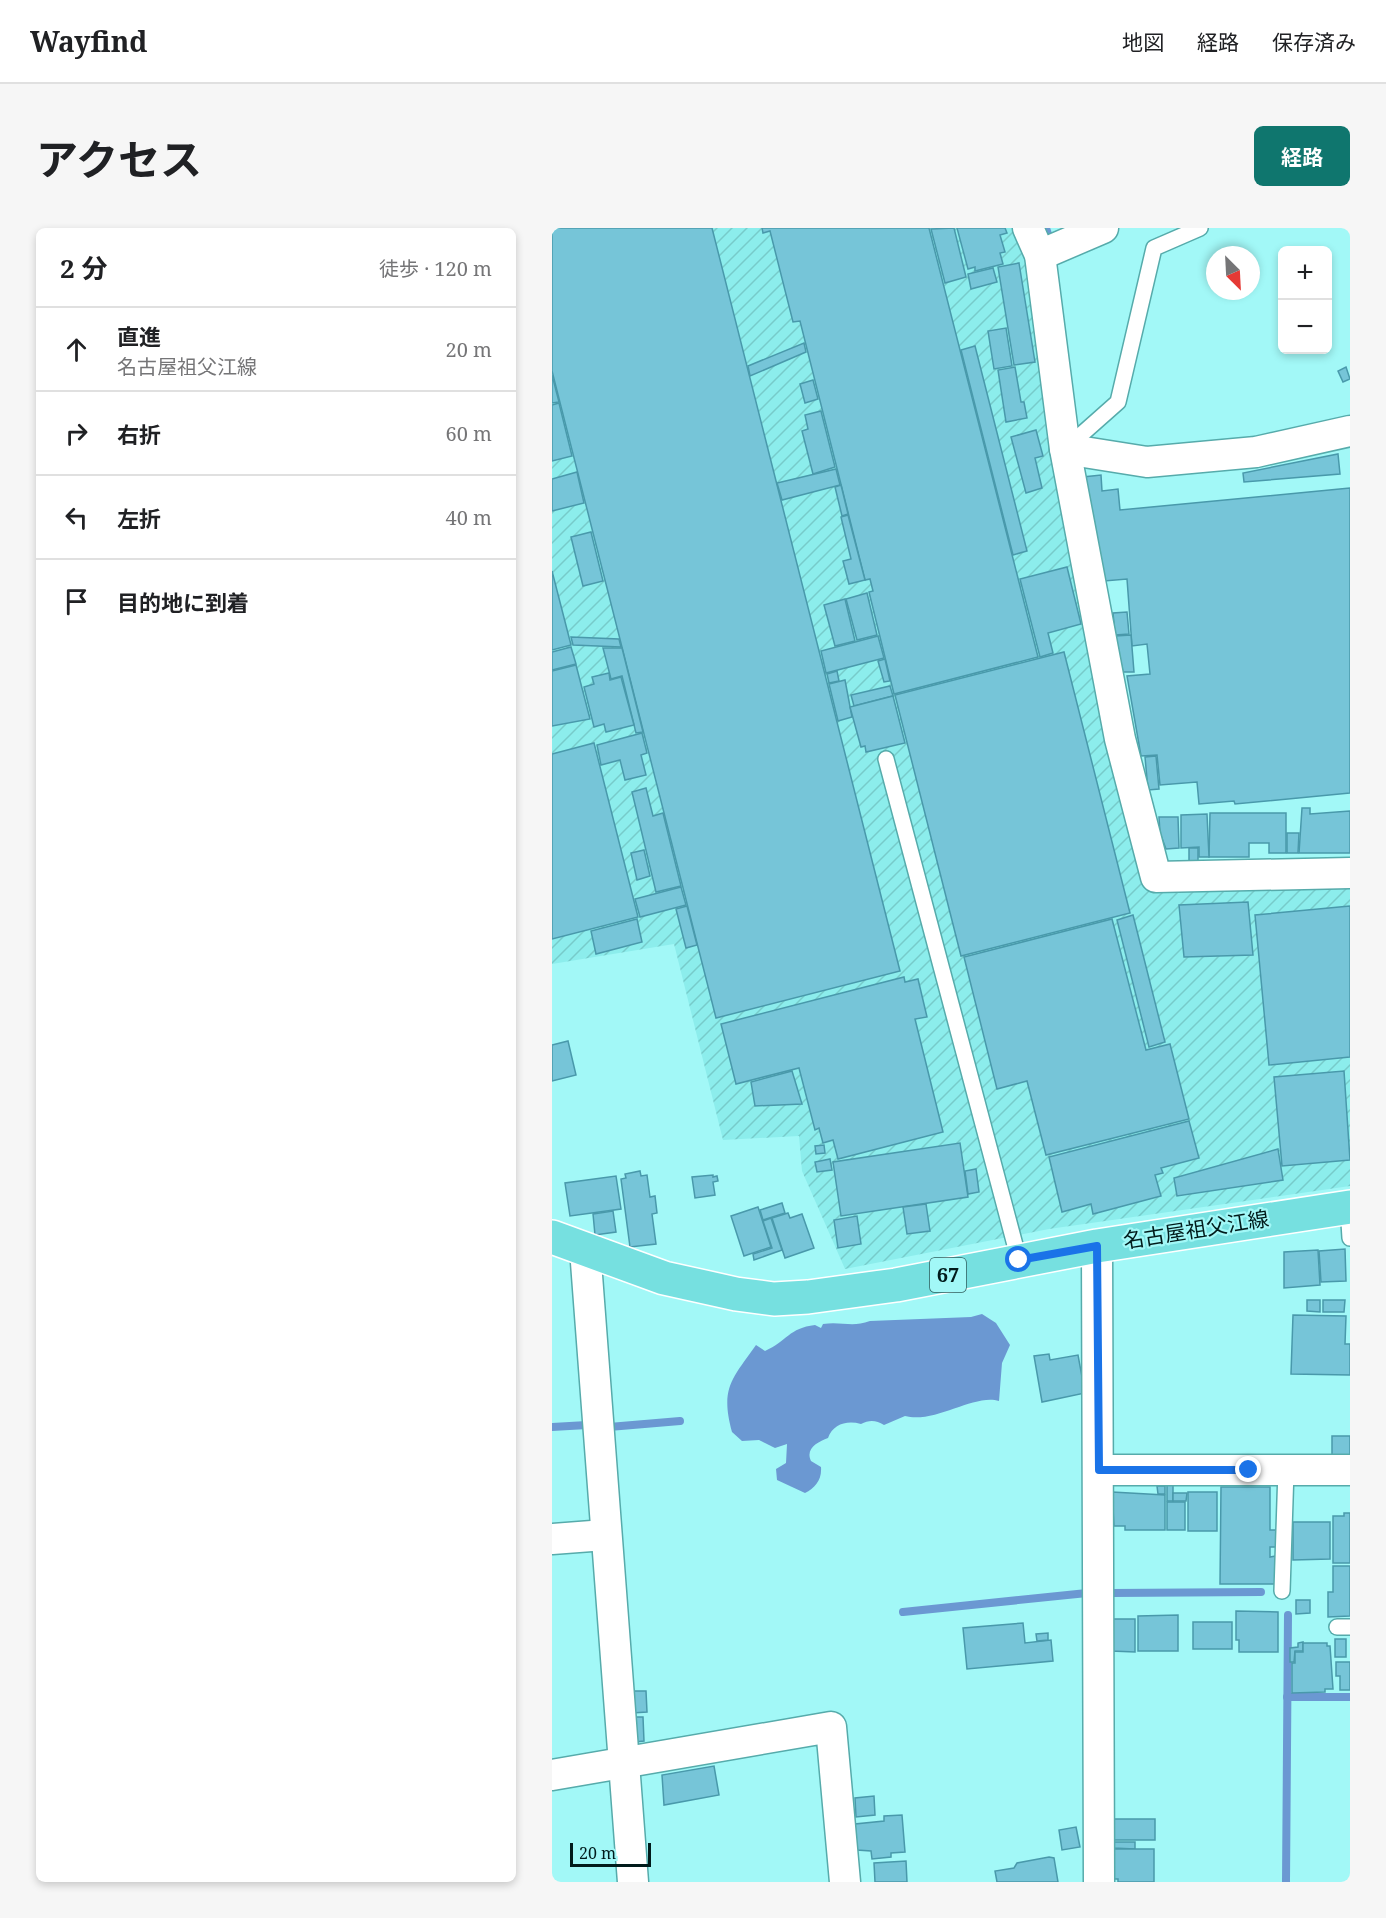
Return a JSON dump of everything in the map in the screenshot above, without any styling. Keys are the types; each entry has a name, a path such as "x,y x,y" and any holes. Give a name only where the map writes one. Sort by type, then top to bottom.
{"main road":[{"name":"名古屋祖父江線","path":"552,1237 664,1278 736,1294 774,1299 896,1286 1097,1246 1349,1217"}],"street":[{"path":"1028,228 1040,255 1065,449 1120,740 1156,877 1350,873"},
{"path":"1040,255 1103,228"},
{"path":"1065,449 1147,462 1256,452 1350,431"},
{"path":"1097,1246 1099,1882"},
{"path":"585,1249 604,1535 625,1762 633,1882"},
{"path":"1099,1470 1350,1470"},
{"path":"552,1539 604,1535"},
{"path":"552,1775 831,1727 845,1882"}],"lane":[{"path":"1065,449 1118,402 1154,248 1200,228"},
{"path":"886,759 1019,1260"},
{"path":"1282,1591 1286,1470"}],"shaded area":[{"path":"552,228 1014,228 1023,249 1096,677 1147,887 1350,883 1350,1186 1049,1229 845,1269 802,1171 799,1136 723,1140 674,944 552,964"},
{"path":"982,1314 996,1323 1010,1345 1002,1363 999,1401 978,1401 929,1416 905,1416 884,1425 872,1421 861,1424 841,1424 833,1429 828,1438 811,1449 811,1461 821,1467 821,1472 817,1483 805,1493 777,1480 776,1469 786,1463 787,1444 775,1448 759,1440 742,1441 732,1432 727,1405 730,1385 756,1345 765,1351 799,1329 815,1325 821,1328 823,1324 830,1323 857,1324 870,1321 971,1317"}],"building":[{"path":"552,228 712,228 900,971 716,1018 552,371"},
{"path":"762,228 929,228 1038,657 894,694 869,592 873,591 870,579 865,580 800,321 793,322 770,231 763,233"},
{"path":"954,228 966,277 945,283 931,229"},
{"path":"957,228 1005,228 1007,233 1000,235 1005,252 1000,253 1003,264 975,271 975,267 968,269"},
{"path":"1019,263 1035,362 1014,365 998,267"},
{"path":"993,268 997,282 971,289 968,274"},
{"path":"1006,328 1012,366 994,369 988,331"},
{"path":"804,343 806,352 750,376 748,366"},
{"path":"975,346 1027,551 1013,555 961,350"},
{"path":"1015,367 1021,402 1024,402 1027,418 1006,422 998,370"},
{"path":"1346,367 1350,379 1343,382 1338,371"},
{"path":"552,375 559,402 552,403"},
{"path":"813,380 818,399 805,403 800,384"},
{"path":"559,403 572,456 552,461 552,405"},
{"path":"821,411 835,467 813,474 802,431 808,429 805,415"},
{"path":"1036,430 1043,456 1035,458 1042,488 1026,493 1011,437"},
{"path":"1338,454 1340,474 1244,482 1243,473"},
{"path":"836,469 840,485 782,500 777,483"},
{"path":"577,472 584,503 552,511 552,479"},
{"path":"1101,475 1102,491 1118,489 1120,510 1350,488 1350,793 1235,804 1234,801 1199,804 1197,782 1160,785 1157,755 1141,756 1127,676 1150,674 1147,644 1132,646 1127,579 1104,581 1083,477"},
{"path":"841,485 848,514 842,516 835,487"},
{"path":"848,515 865,580 849,584 843,561 851,559 841,517"},
{"path":"591,532 603,581 583,586 571,537"},
{"path":"1067,567 1081,624 1048,633 1053,653 1040,657 1020,579"},
{"path":"552,571 571,645 552,650"},
{"path":"867,593 877,635 857,640 846,599"},
{"path":"845,599 855,641 835,646 824,605"},
{"path":"1127,612 1129,634 1115,635 1113,613"},
{"path":"1131,635 1134,672 1123,672 1115,636"},
{"path":"878,636 884,658 826,673 821,651"},
{"path":"571,637 619,639 621,647 573,645"},
{"path":"571,647 576,664 552,670 552,652"},
{"path":"603,648 622,648 643,732 636,733 622,676 611,679"},
{"path":"1064,652 1130,913 961,956 895,695"},
{"path":"885,659 890,681 884,682 878,661"},
{"path":"576,665 590,719 552,726 552,671"},
{"path":"837,671 839,681 829,683 827,674"},
{"path":"609,673 610,680 621,677 634,725 606,732 604,724 594,727 584,687 594,684 592,677"},
{"path":"845,680 852,717 838,721 829,684"},
{"path":"890,686 893,696 854,706 851,695"},
{"path":"893,696 905,743 866,752 865,746 861,747 850,707"},
{"path":"642,733 647,753 641,755 646,775 625,780 620,760 601,765 597,745"},
{"path":"594,743 638,917 552,939 552,754"},
{"path":"1156,756 1159,789 1148,790 1145,757"},
{"path":"646,788 653,816 663,813 681,886 656,892 632,792"},
{"path":"1302,808 1310,808 1310,814 1350,811 1350,853 1299,853"},
{"path":"1210,813 1286,813 1286,853 1269,853 1269,843 1249,843 1249,857 1209,857"},
{"path":"1207,814 1209,857 1199,857 1199,847 1181,848 1181,815"},
{"path":"1159,817 1178,817 1179,848 1166,849 1160,833"},
{"path":"1287,833 1299,833 1298,853 1287,853"},
{"path":"1189,848 1198,848 1198,861 1189,862"},
{"path":"644,850 650,876 637,880 631,853"},
{"path":"681,887 686,905 640,917 635,899"},
{"path":"1248,902 1253,955 1184,957 1179,905"},
{"path":"687,906 697,945 686,948 676,909"},
{"path":"1350,906 1350,1057 1269,1065 1255,915"},
{"path":"1133,915 1165,1042 1149,1047 1117,920"},
{"path":"637,919 642,942 596,954 591,931"},
{"path":"1112,919 1146,1050 1170,1044 1189,1119 1046,1155 1027,1081 997,1089 964,957"},
{"path":"904,977 905,982 918,979 927,1017 915,1019 943,1132 838,1159 833,1140 823,1143 819,1128 815,1130 799,1068 736,1084 721,1024"},
{"path":"568,1041 576,1075 552,1081 552,1045"},
{"path":"792,1071 802,1104 755,1106 751,1082"},
{"path":"1344,1071 1350,1160 1282,1166 1274,1077"},
{"path":"1189,1121 1199,1158 1161,1168 1163,1173 1155,1175 1161,1196 1093,1214 1091,1204 1062,1212 1049,1157"},
{"path":"960,1143 968,1197 841,1216 833,1162"},
{"path":"824,1145 825,1153 816,1154 815,1146"},
{"path":"1278,1149 1283,1180 1177,1196 1174,1178"},
{"path":"830,1159 832,1170 817,1172 815,1162"},
{"path":"976,1169 979,1192 968,1194 965,1171"},
{"path":"640,1171 641,1176 647,1175 650,1197 655,1196 657,1213 652,1214 656,1244 630,1247 621,1179 626,1178 625,1174"},
{"path":"713,1175 713,1177 717,1176 718,1181 713,1182 715,1195 695,1198 692,1177"},
{"path":"616,1176 621,1209 570,1216 565,1183"},
{"path":"782,1203 785,1213 763,1220 760,1210"},
{"path":"926,1204 930,1231 907,1234 903,1207"},
{"path":"758,1207 771,1247 744,1256 731,1216"},
{"path":"613,1211 616,1232 595,1235 593,1214"},
{"path":"788,1213 790,1218 802,1214 814,1248 785,1258 772,1218"},
{"path":"857,1216 861,1244 838,1248 834,1220"},
{"path":"771,1218 782,1250 754,1260 753,1254 772,1248 763,1221"},
{"path":"1345,1249 1346,1281 1321,1282 1319,1251"},
{"path":"1318,1250 1320,1285 1284,1288 1284,1252"},
{"path":"1307,1300 1320,1300 1320,1312 1307,1311"},
{"path":"1323,1300 1345,1300 1344,1312 1323,1312"},
{"path":"1293,1315 1346,1316 1345,1344 1350,1344 1350,1375 1291,1374"},
{"path":"1049,1354 1050,1360 1078,1355 1085,1393 1042,1402 1034,1356"},
{"path":"1332,1436 1350,1436 1350,1460 1332,1460"},
{"path":"1167,1485 1173,1485 1173,1501 1167,1501"},
{"path":"1157,1486 1165,1486 1165,1494 1158,1494"},
{"path":"1221,1487 1270,1487 1270,1530 1277,1530 1277,1547 1270,1547 1270,1557 1276,1556 1276,1584 1220,1584"},
{"path":"1112,1492 1165,1495 1165,1530 1125,1530 1125,1526 1114,1526"},
{"path":"1188,1492 1217,1492 1217,1531 1188,1531"},
{"path":"1173,1493 1187,1493 1186,1501 1173,1501"},
{"path":"1167,1502 1185,1502 1185,1530 1167,1530"},
{"path":"1344,1513 1350,1513 1350,1563 1333,1563 1333,1516 1344,1516"},
{"path":"1293,1522 1330,1522 1330,1559 1293,1560"},
{"path":"1333,1566 1350,1566 1350,1616 1328,1617 1328,1592 1333,1592"},
{"path":"1296,1600 1310,1600 1310,1613 1296,1614"},
{"path":"1236,1611 1278,1612 1278,1652 1239,1652 1239,1640 1236,1640"},
{"path":"1178,1615 1178,1651 1138,1651 1138,1616"},
{"path":"1111,1619 1135,1619 1135,1652 1111,1651"},
{"path":"1193,1622 1232,1622 1232,1649 1193,1649"},
{"path":"1023,1623 1025,1643 1051,1640 1053,1661 967,1669 963,1628"},
{"path":"1048,1633 1048,1640 1037,1641 1036,1634"},
{"path":"1335,1639 1346,1639 1346,1657 1335,1657"},
{"path":"1303,1642 1303,1651 1295,1651 1294,1662 1290,1662 1290,1648 1298,1647 1298,1643"},
{"path":"1303,1643 1327,1643 1327,1646 1330,1646 1333,1689 1325,1689 1325,1692 1292,1693 1292,1663 1295,1663 1295,1652 1303,1652"},
{"path":"1336,1662 1350,1662 1350,1690 1340,1690 1340,1676 1336,1676"},
{"path":"630,1691 646,1691 647,1712 632,1713"},
{"path":"633,1717 643,1717 644,1741 635,1742"},
{"path":"714,1766 719,1795 664,1805 662,1775"},
{"path":"874,1796 875,1815 856,1817 855,1798"},
{"path":"902,1815 905,1852 891,1853 891,1857 872,1859 871,1851 857,1850 855,1824 884,1821 884,1816"},
{"path":"1111,1819 1155,1819 1155,1840 1111,1840"},
{"path":"1076,1827 1080,1847 1062,1850 1059,1830"},
{"path":"1114,1842 1135,1842 1135,1849 1113,1848"},
{"path":"1110,1849 1154,1849 1154,1882 1118,1882 1118,1879 1110,1879"},
{"path":"1054,1858 1058,1882 997,1882 995,1871 1014,1868 1017,1863"},
{"path":"906,1861 907,1882 875,1882 874,1863"}],"waterway":[{"path":"1046,228 1049,237"},
{"path":"609,1427 680,1421"},
{"path":"552,1427 587,1425"},
{"path":"1112,1593 1261,1592"},
{"path":"903,1612 1087,1593"},
{"path":"1286,1882 1288,1615"},
{"path":"1287,1697 1350,1697"}],"route":[{"path":"1019,1260 1097,1246 1099,1470 1249,1470"}]}
